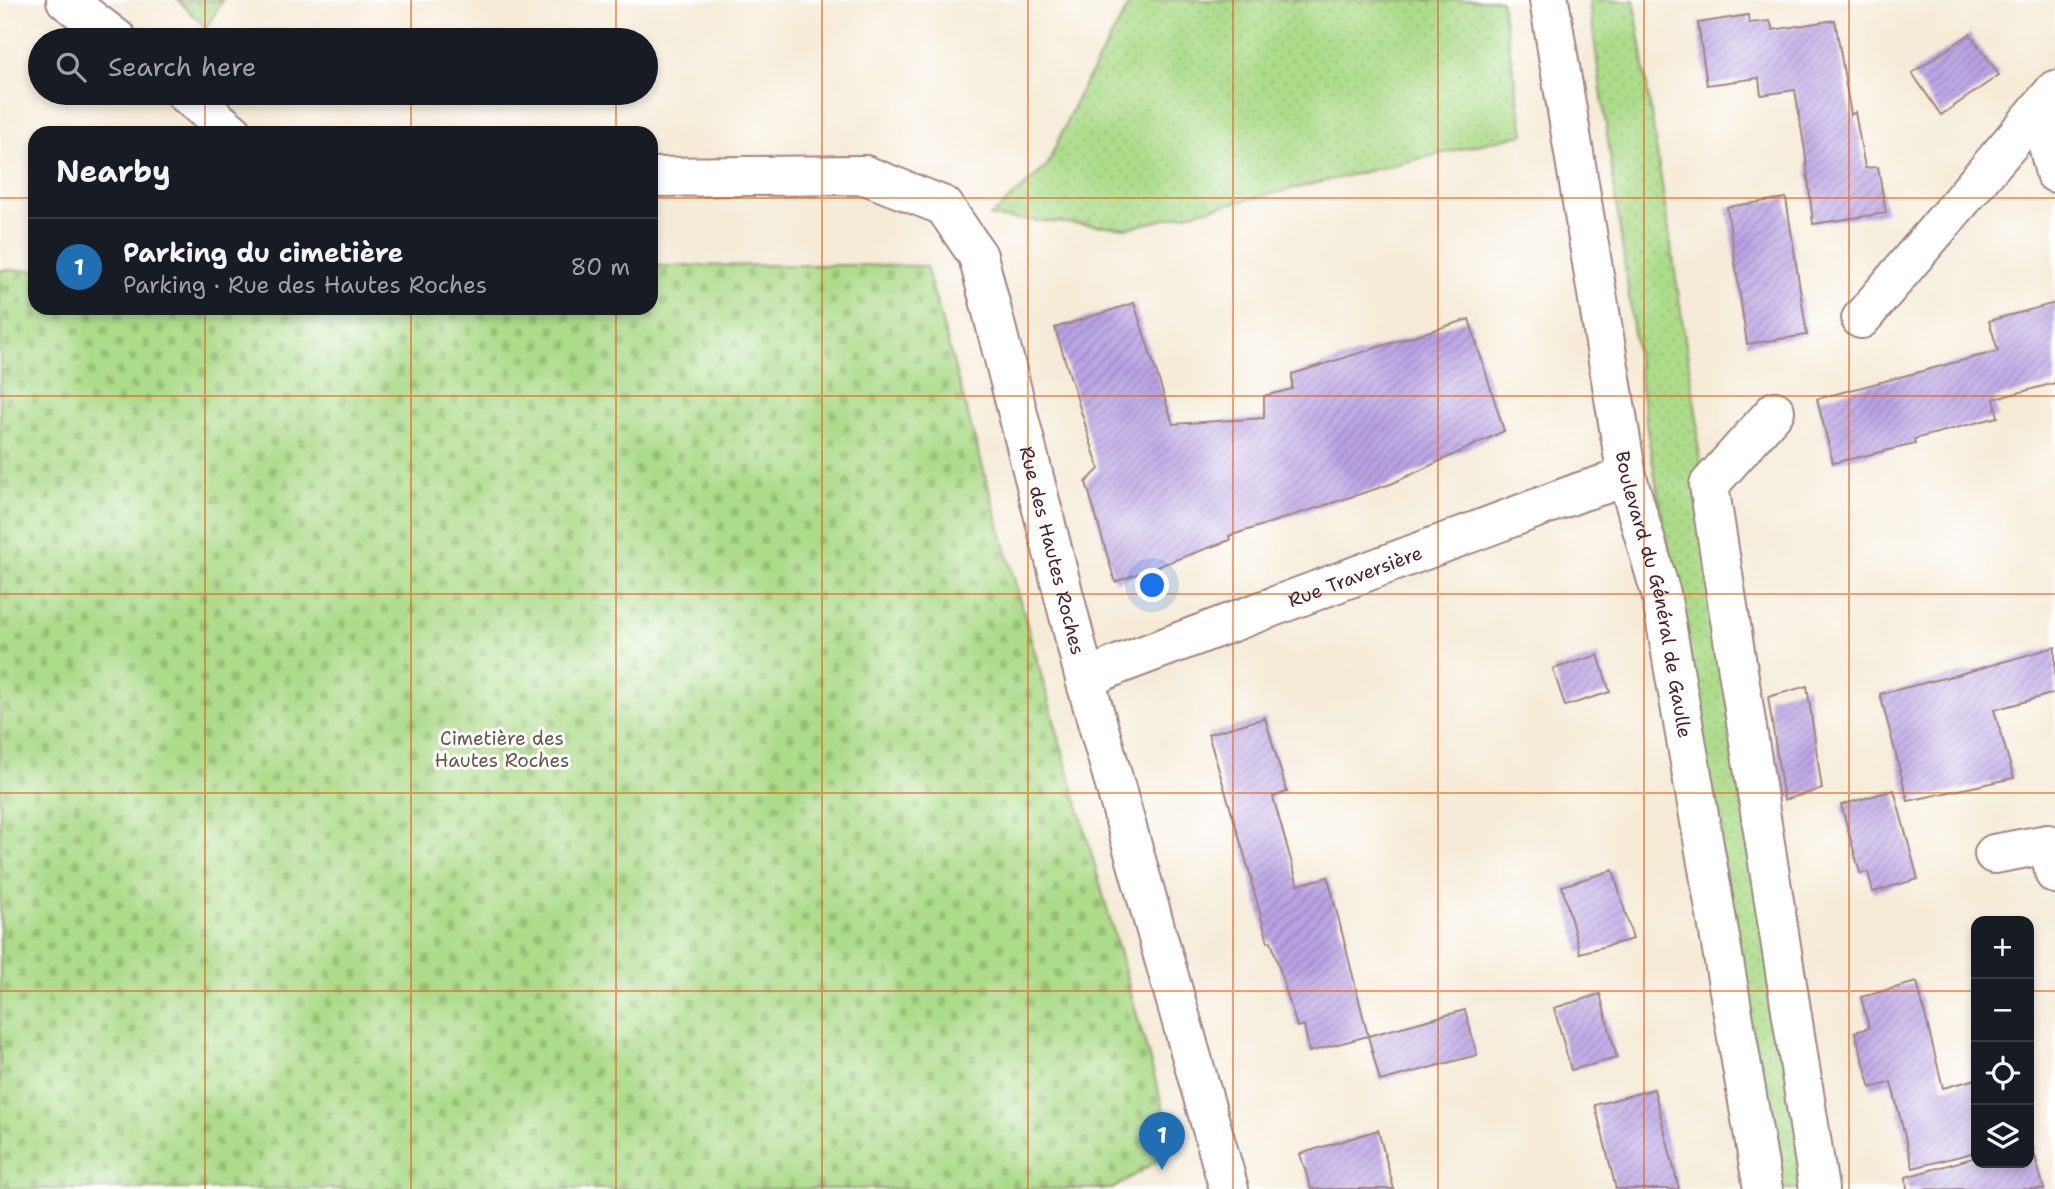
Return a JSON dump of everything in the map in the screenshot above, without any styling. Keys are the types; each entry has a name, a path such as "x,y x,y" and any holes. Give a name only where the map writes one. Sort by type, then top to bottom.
{"street":[{"path":"66,0 102,28"},
{"name":"Boulevard du Général de Gaulle","path":"1549,0 1627,477 1661,594 1763,1189"},
{"path":"2047,100 2055,173"},
{"path":"1861,319 2047,100"},
{"name":"Rue des Hautes Roches","path":"658,177 865,175 944,206 978,256 1085,679 1229,1189"},
{"path":"1775,411 1709,485 1819,1189"},
{"name":"Rue Traversière","path":"1085,679 1580,492 1627,477"},
{"path":"1994,854 2048,844 2055,874"}],"green space":[{"path":"178,0 223,0 206,28"},
{"path":"1132,0 1501,0 1524,134 1128,228 990,217 1047,166 1078,96"},
{"path":"1589,0 1634,0 1698,425 1697,439 1812,1189 1779,1189 1647,430"},
{"name":"Cimetière des Hautes Roches","path":"658,266 926,266 1175,1150 1112,1189 0,1189 0,270 28,270 28,315 658,315"}],"building":[{"path":"1748,15 1749,23 1770,21 1773,30 1835,20 1851,115 1855,112 1865,168 1878,167 1886,213 1813,224 1795,90 1761,95 1759,78 1707,85 1698,23"},
{"path":"1970,34 1999,75 1941,115 1912,73"},
{"path":"1786,198 1807,335 1747,344 1727,207"},
{"path":"1134,303 1173,424 1264,418 1264,396 1292,389 1292,374 1469,319 1504,431 1391,484 1229,536 1230,540 1115,582 1086,482 1099,469 1055,328"},
{"path":"2055,303 2055,383 1994,399 1998,417 1914,439 1915,444 1833,463 1817,399 1998,351 1989,321"},
{"path":"2055,647 2055,693 1994,710 2014,778 1908,801 1880,694"},
{"path":"1598,655 1610,692 1565,706 1553,669"},
{"path":"1807,686 1822,789 1784,800 1768,697"},
{"path":"1265,718 1287,792 1273,797 1298,885 1328,877 1368,1036 1309,1052 1304,1025 1297,1027 1271,941 1268,942 1208,734"},
{"path":"1894,790 1918,879 1873,892 1868,872 1860,873 1841,805"},
{"path":"1613,870 1633,939 1580,953 1562,886"},
{"path":"1917,982 1943,1088 1971,1080 1971,1153 1913,1168 1891,1082 1871,1088 1855,1032 1869,1028 1861,997"},
{"path":"1600,994 1617,1058 1571,1070 1554,1008"},
{"path":"1465,1010 1477,1055 1380,1081 1368,1036"},
{"path":"1654,1089 1679,1189 1616,1189 1595,1105"},
{"path":"1378,1130 1394,1189 1311,1189 1300,1154"},
{"path":"2034,1153 2044,1189 1907,1189 1906,1177 1971,1158 1971,1168 2034,1168"}],"place":[{"name":"Parking du cimetière","path":"1162,1170"}]}
